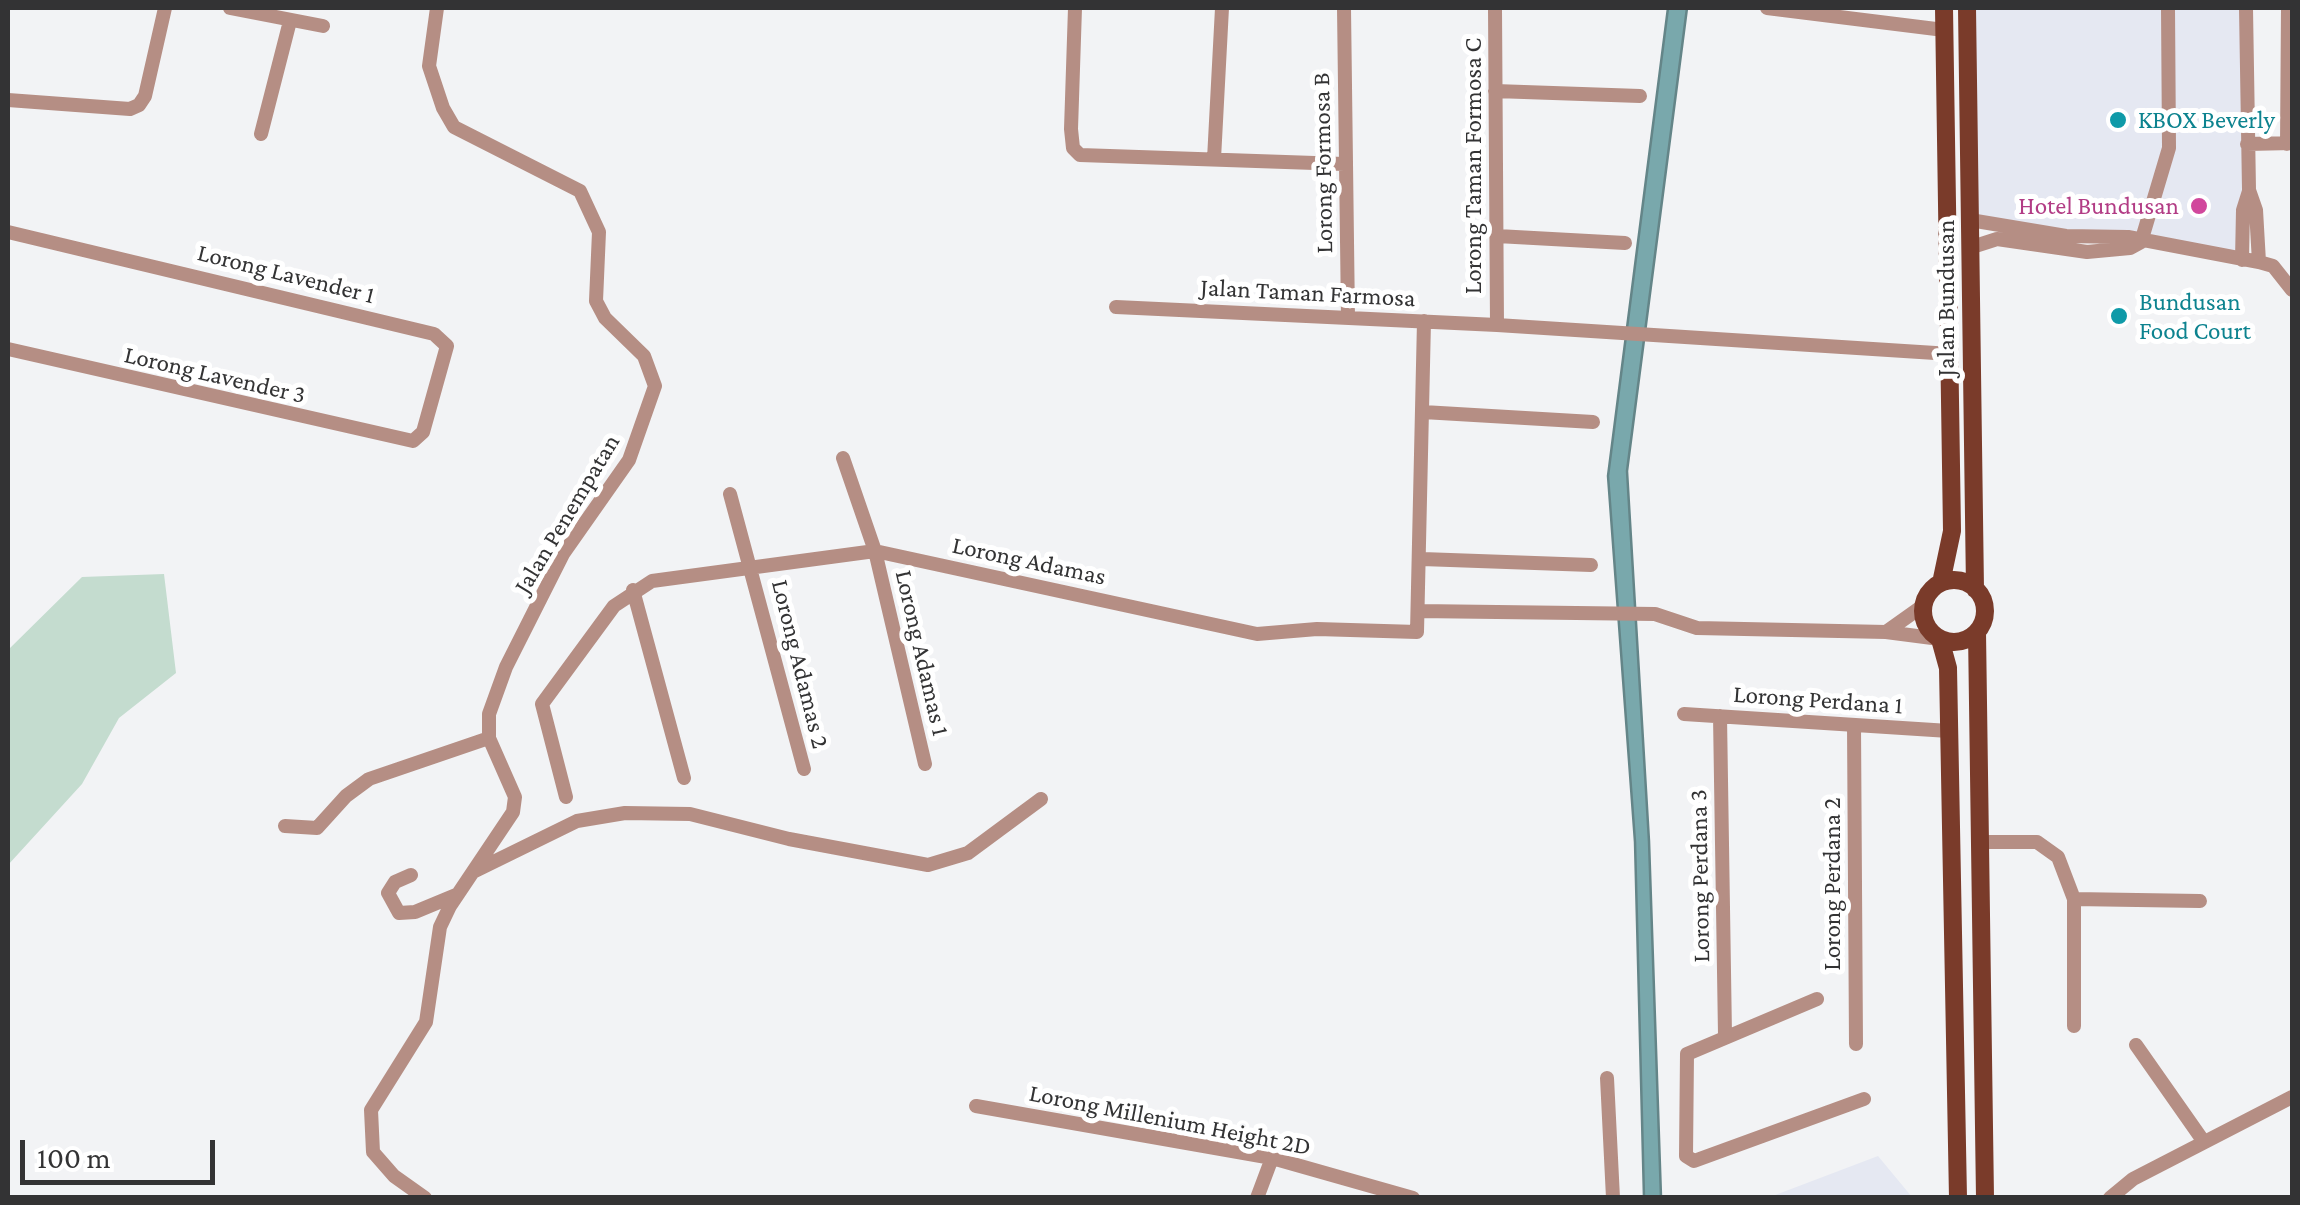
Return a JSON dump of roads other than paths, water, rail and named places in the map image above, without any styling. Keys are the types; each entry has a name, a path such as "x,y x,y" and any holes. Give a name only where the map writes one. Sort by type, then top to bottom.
{"main road":[{"name":"Jalan Bundusan","path":"1924,605 1941,583 1952,531 1944,8"},
{"name":"Jalan Bundusan","path":"1967,8 1975,589 1985,608 1977,632 1984,1198"},
{"path":"1951,318 1960,236 1970,220"},
{"path":"1941,583 1959,581 1975,589"},
{"path":"1924,605 1926,624 1940,638 1948,668 1958,1198"},
{"path":"1940,638 1963,641 1977,632"}],"street":[{"path":"8,100 130,109 140,104 146,96 165,8"},
{"path":"230,8 323,26"},
{"name":"Jalan Penempatan","path":"438,8 428,66 443,108 454,127 580,191 599,232 596,300 605,318 644,356 655,386 629,460 563,554 506,667 490,714 489,738"},
{"path":"1075,8 1073,148 1080,155 1344,164"},
{"path":"1214,160 1222,8"},
{"name":"Lorong Formosa B","path":"1344,8 1348,318"},
{"name":"Lorong Taman Formosa C","path":"1495,8 1497,324"},
{"path":"1767,8 1944,30"},
{"path":"1969,248 1996,239 2087,252 2130,248 2142,242 2169,148 2168,8"},
{"path":"2246,8 2249,190 2256,210 2259,262"},
{"path":"2247,144 2290,143 2288,8"},
{"path":"261,134 290,21"},
{"path":"1496,91 1640,96"},
{"path":"2242,260 2243,210 2249,190"},
{"path":"1970,220 2066,236 2128,237 2259,262 2287,270 2292,290"},
{"name":"Lorong Lavender 1","path":"8,232 434,334 447,346 424,432 414,441"},
{"path":"1496,236 1625,243"},
{"name":"Jalan Taman Farmosa","path":"1116,307 1497,324 1951,354"},
{"path":"1424,321 1418,611 1655,614 1697,628 1886,632 1940,638"},
{"name":"Lorong Lavender 3","path":"8,349 414,441"},
{"path":"1423,412 1593,422"},
{"name":"Lorong Adamas 1","path":"844,458 875,551 924,764"},
{"name":"Lorong Adamas 2","path":"730,494 804,770"},
{"name":"Lorong Adamas","path":"633,590 652,581 875,551 1258,634 1317,629 1417,632 1418,611"},
{"path":"1422,559 1592,565"},
{"path":"566,797 542,704 614,606 633,590 684,778"},
{"path":"1886,632 1924,605"},
{"name":"Lorong Perdana 1","path":"1684,714 1949,731"},
{"name":"Lorong Perdana 3","path":"1720,716 1726,1035"},
{"name":"Lorong Perdana 2","path":"1854,724 1856,1044"},
{"path":"285,826 318,828 346,796 369,779 489,738 514,805 456,895 440,928 426,1022 371,1110 373,1152 394,1176 424,1198"},
{"path":"472,873 577,821 624,813 690,814 789,839 928,865 968,853 1040,799"},
{"path":"1979,842 2037,842 2050,847 2058,857 2074,899 2074,1026"},
{"path":"411,875 395,882 388,892 399,913 415,912 456,895"},
{"path":"2074,899 2200,901"},
{"path":"1817,1000 1693,1050 1684,1061 1685,1153 1690,1160 1864,1098"},
{"path":"2136,1045 2204,1142"},
{"path":"1607,1078 1613,1198"},
{"path":"2110,1198 2133,1179 2292,1097"},
{"name":"Lorong Millenium Height 2D","path":"976,1106 1272,1158 1413,1198"},
{"path":"1257,1198 1272,1158"}],"water":[{"path":"1668,8 1687,8 1627,471 1649,841 1661,1197 1644,1198 1635,842 1608,476"}],"place":[{"name":"KBOX Beverly","path":"2118,120"},
{"name":"Hotel Bundusan","path":"2199,206"},
{"name":"Bundusan Food Court","path":"2119,316"}]}
